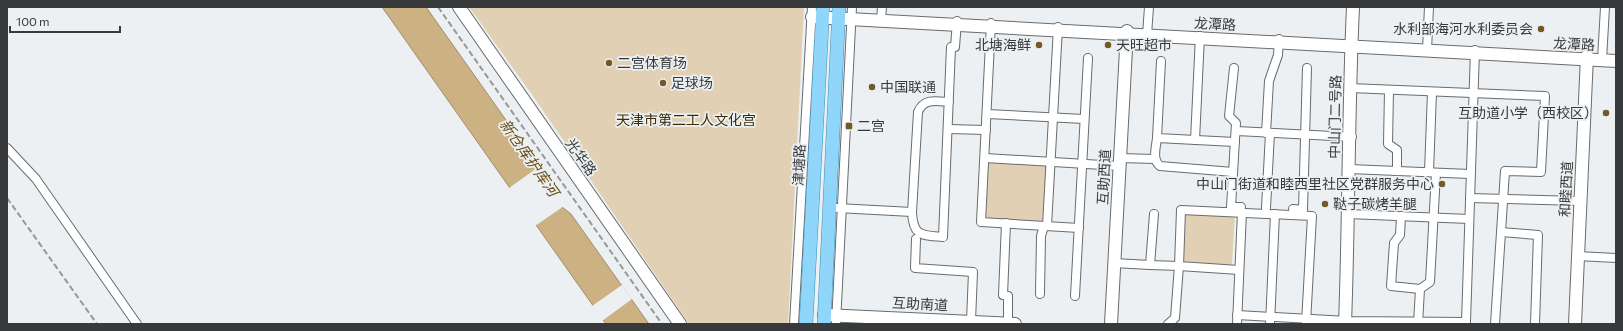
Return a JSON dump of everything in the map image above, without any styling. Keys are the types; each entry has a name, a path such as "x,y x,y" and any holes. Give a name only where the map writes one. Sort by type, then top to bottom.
{"main road":[{"name":"津塘路","path":"806,324 817,12"},
{"path":"830,320 836,208 838,13"}],"street":[{"name":"光华路","path":"458,7 680,324"},
{"path":"1147,34 1149,7"},
{"name":"中山门二号路","path":"1346,322 1350,214 1350,137 1354,7"},
{"path":"1427,49 1428,7"},
{"path":"1602,58 1605,7"},
{"path":"794,324 817,12"},
{"name":"龙潭路","path":"817,12 881,15 957,23 1127,33 1586,58 1616,57"},
{"path":"851,14 836,208 912,212"},
{"path":"949,102 930,101 922,104 918,112 912,224 922,235 943,237 952,46 955,47 957,23"},
{"path":"991,24 981,222 1079,228"},
{"path":"1040,294 1041,236 1046,226 1051,162 1057,28"},
{"name":"互助西道","path":"1111,324 1127,33"},
{"path":"1195,140 1200,37"},
{"path":"1266,208 1269,81 1278,55 1279,41"},
{"path":"1242,212 1237,320 1466,323 1475,52"},
{"path":"1075,296 1088,58"},
{"name":"和睦西道","path":"1575,324 1586,58"},
{"name":"龙潭路","path":"1602,58 1616,61"},
{"path":"1161,61 1155,159 1158,165 1163,168 1233,172"},
{"path":"1234,68 1229,116 1236,123 1231,207 1303,210 1307,68"},
{"path":"1351,88 1545,96 1541,172 1505,171 1496,324"},
{"path":"1389,90 1388,144 1397,150 1397,171"},
{"path":"1401,216 1400,235 1394,243 1391,286 1420,289 1430,282 1433,217 1432,92"},
{"path":"987,114 1084,119"},
{"path":"948,129 986,130"},
{"path":"1236,131 1350,137"},
{"path":"1157,138 1235,142"},
{"path":"7,148 36,179 137,324"},
{"path":"985,158 1083,164 1155,159"},
{"path":"1351,169 1470,174"},
{"path":"1470,198 1580,201"},
{"path":"1168,324 1175,318 1181,210 1312,216 1306,321"},
{"path":"1150,265 1154,214"},
{"path":"1270,320 1275,214"},
{"path":"1350,214 1469,219"},
{"path":"1006,223 1003,296 1008,296 1008,324"},
{"path":"1502,232 1538,234 1535,324"},
{"path":"916,239 915,268 973,272 972,321"},
{"path":"1577,256 1616,258"},
{"path":"1114,263 1240,270"},
{"path":"1418,323 1420,289"},
{"name":"互助南道","path":"830,320 972,321 1015,324"}],"green space":[{"name":"天津市第二工人文化宫","path":"469,7 804,7 788,324 689,324 533,96"},
{"path":"988,162 1049,165 1045,222 985,219"},
{"path":"1185,211 1235,214 1232,265 1182,262"}],"water":[{"name":"新仓库护库河","path":"382,7 426,7 535,161 535,170 562,207 571,214 649,324 606,324"}],"pier":[{"path":"537,168 564,206 535,226 509,188"},
{"path":"622,285 632,299 602,321 592,306"}],"railway":[{"path":"438,7 662,324"},
{"path":"7,198 97,324"}],"place":[{"name":"水利部海河水利委员会","path":"1541,29"},
{"name":"北塘海鲜","path":"1039,45"},
{"name":"天旺超市","path":"1108,45"},
{"name":"二宫体育场","path":"609,63"},
{"name":"足球场","path":"663,83"},
{"name":"中国联通","path":"872,87"},
{"name":"互助道小学（西校区）","path":"1606,113"},
{"name":"二宫","path":"849,126"},
{"name":"中山门街道和睦西里社区党群服务中心","path":"1442,184"},
{"name":"鞑子碳烤羊腿","path":"1325,204"}]}
